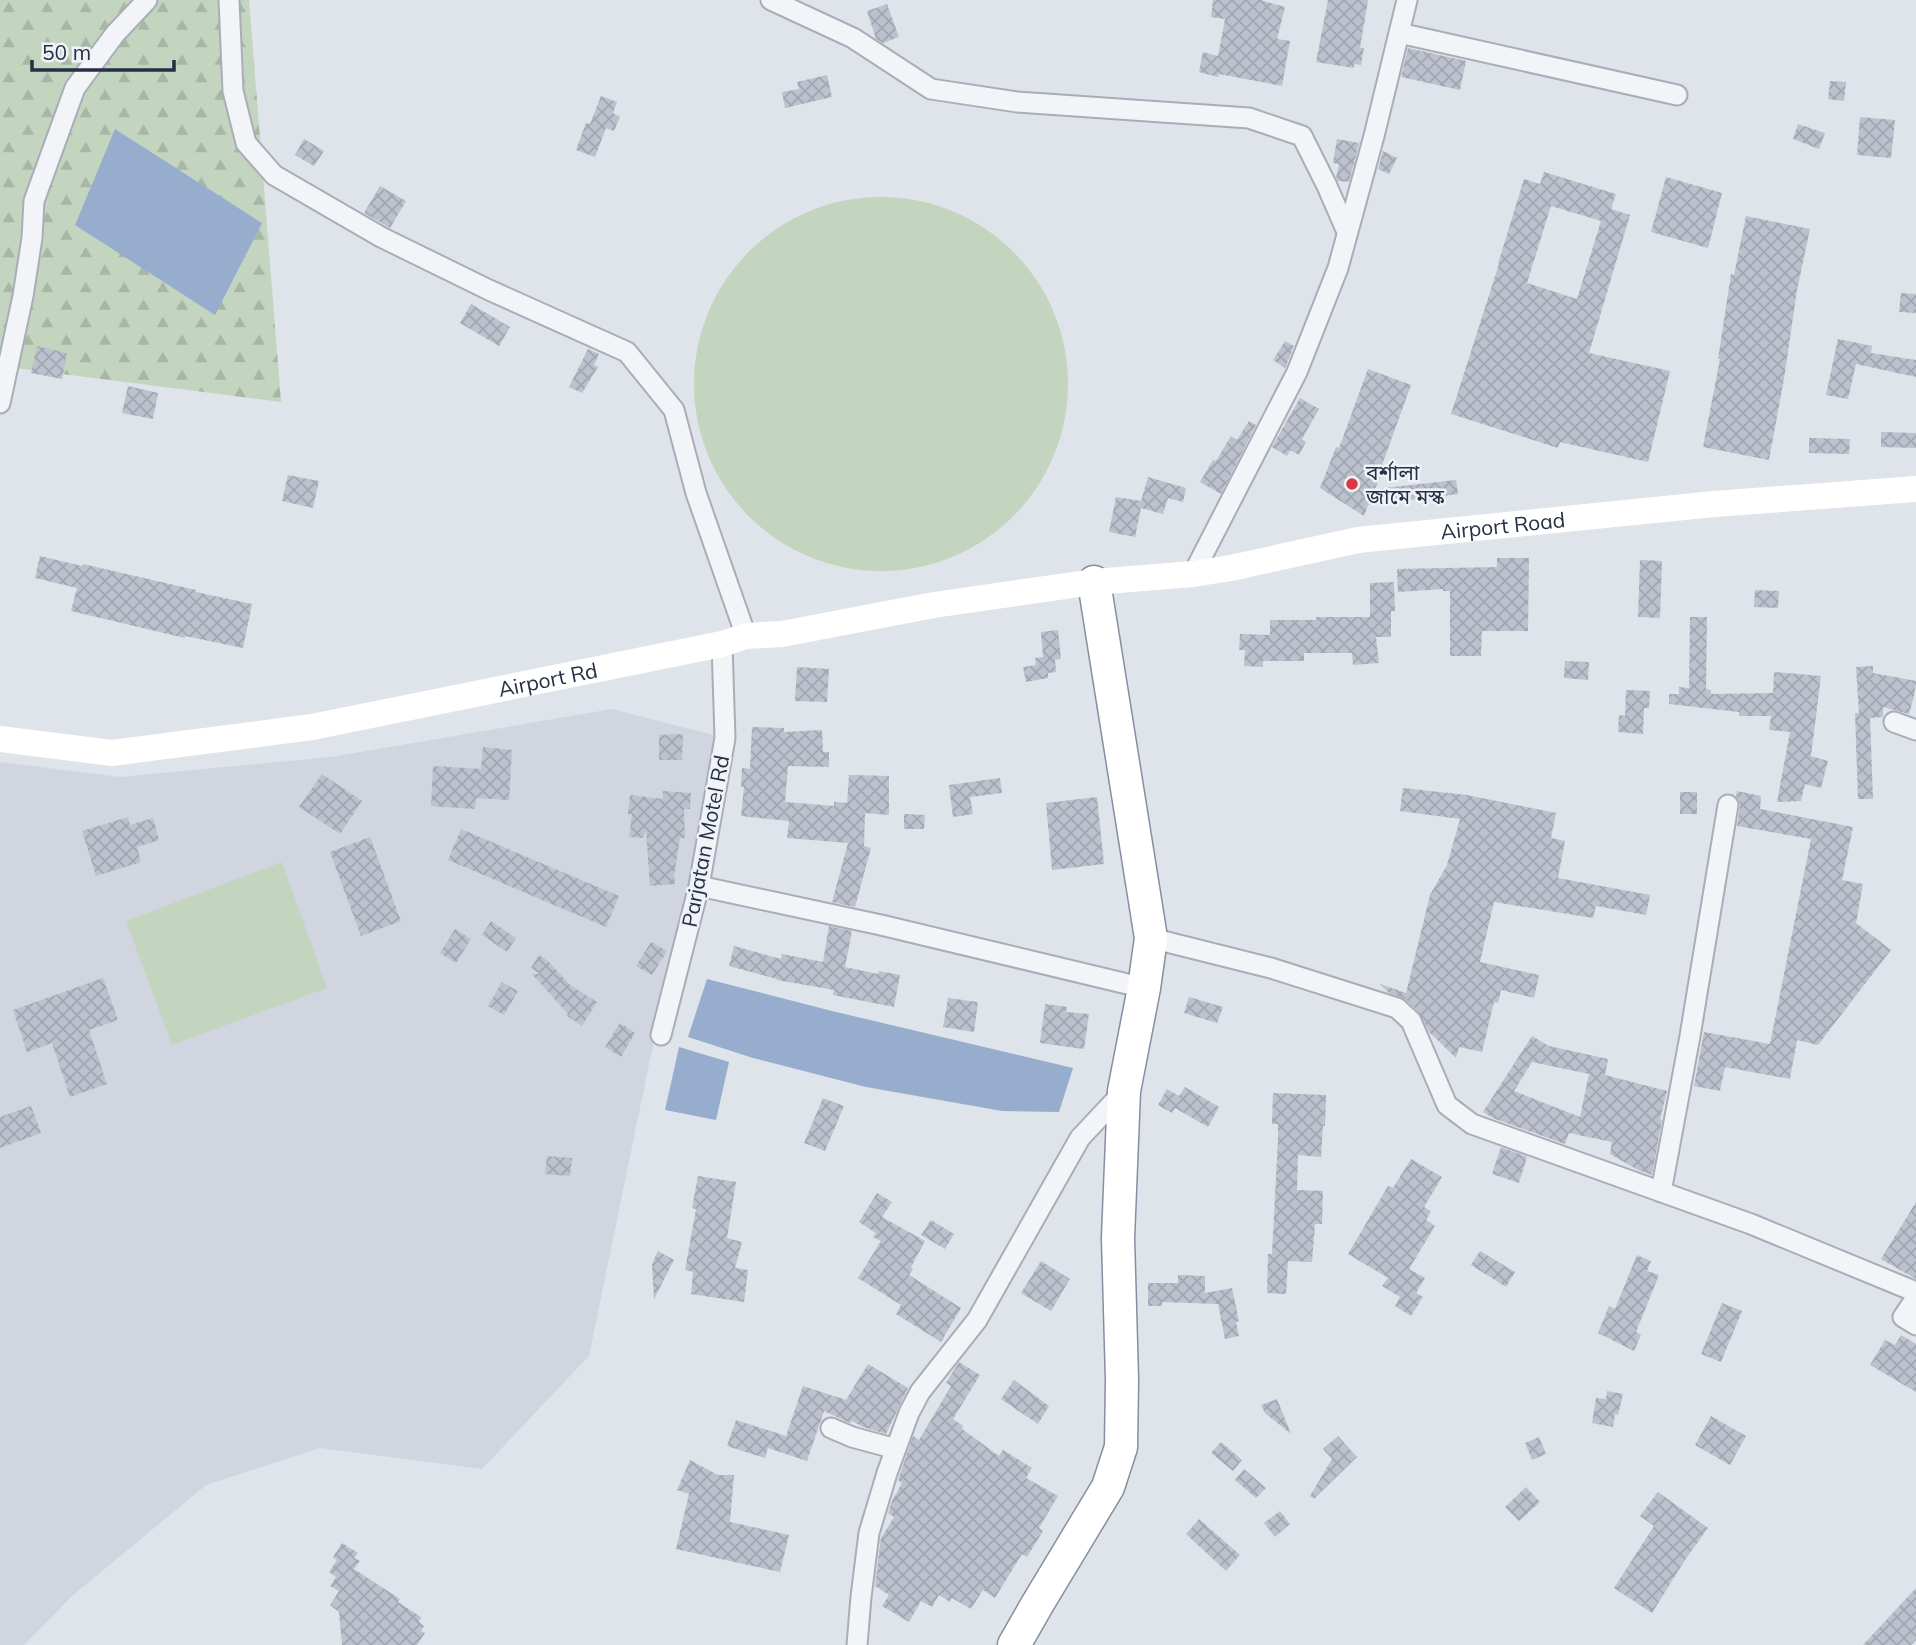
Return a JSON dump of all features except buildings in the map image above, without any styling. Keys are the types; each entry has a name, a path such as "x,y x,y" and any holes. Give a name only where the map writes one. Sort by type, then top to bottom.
{"highway":[{"path":"1014,1645 1108,1487 1121,1447 1118,1238 1124,1091 1151,938 1094,582"}],"main road":[{"name":"Airport Road","path":"1094,582 1193,574 1231,568 1358,540 1714,504 1916,489"},
{"name":"Airport Rd","path":"0,738 112,753 313,727 734,640 782,634 934,605 1094,582"}],"street":[{"path":"0,403 23,296 32,237 34,201 70,100 75,88 115,34 147,0"},
{"name":"Parjatan Motel Rd","path":"229,0 233,91 246,143 274,175 381,237 489,290 627,352 674,410 734,640 725,738 699,886 661,1035"},
{"path":"771,0 853,38 931,89 1017,102 1249,118 1302,136 1347,232"},
{"path":"1193,574 1297,372 1338,268 1407,0"},
{"path":"1399,33 1677,94"},
{"path":"1894,722 1916,730"},
{"path":"1661,1192 1728,805"},
{"path":"699,886 881,925 1144,988"},
{"path":"1151,938 1270,968 1397,1008 1411,1021 1447,1105 1472,1124 1751,1224 1916,1292"},
{"path":"857,1645 869,1533 909,1413 920,1392 977,1320 1080,1138 1124,1091"},
{"path":"1916,1298 1903,1317 1916,1325"},
{"path":"831,1428 852,1437 897,1449"}],"shaded area":[{"path":"612,709 725,738 649,1064 589,1356 482,1469 320,1448 206,1485 72,1596 24,1645 0,1645 0,762 120,777 331,757"}],"green space":[{"path":"0,0 249,0 281,402 0,366"},
{"path":"881,197 917,201 953,211 985,229 1013,252 1036,280 1054,312 1064,348 1068,384 1064,420 1054,456 1036,488 1013,516 985,539 953,557 917,567 881,571 845,567 809,557 777,539 749,516 726,488 708,456 698,420 694,384 698,348 708,312 726,280 749,252 777,229 809,211 845,201"},
{"path":"282,862 327,988 172,1045 126,921"}],"water":[{"path":"115,129 262,223 215,315 75,225"},
{"path":"707,979 1073,1068 1059,1112 1002,1111 866,1087 753,1058 688,1037"},
{"path":"679,1047 729,1062 716,1120 665,1110"}],"place":[{"name":"বর্শালা জামে মস্ক","path":"1352,484"}]}
